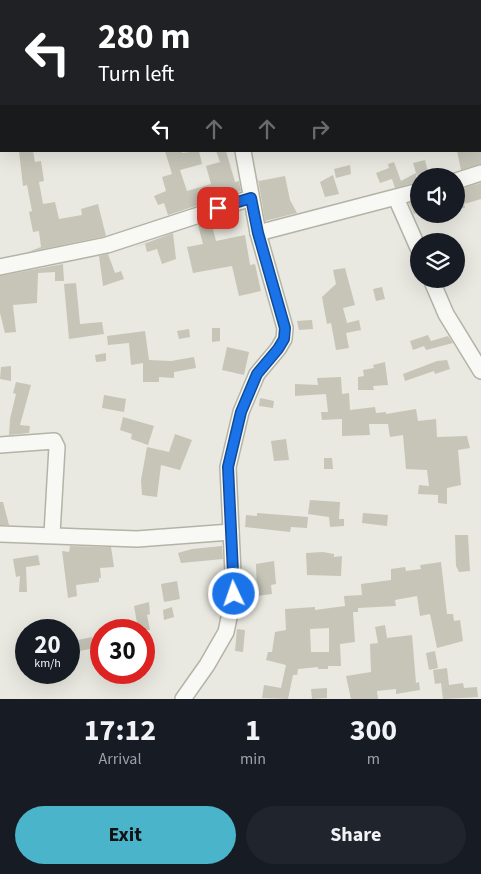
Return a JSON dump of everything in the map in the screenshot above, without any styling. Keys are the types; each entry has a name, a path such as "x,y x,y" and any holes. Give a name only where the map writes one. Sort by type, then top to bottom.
{"street":[{"path":"183,699 207,665 226,632 234,594 228,467 241,412 257,374 284,339 285,328 258,233 243,152"},
{"path":"465,178 481,174"},
{"path":"258,233 410,194"},
{"path":"0,267 107,245 251,198"},
{"path":"396,198 411,233"},
{"path":"435,288 446,314 481,371"},
{"path":"0,445 54,441 57,447 52,534"},
{"path":"0,534 52,534 137,539 231,532"}],"building":[{"path":"19,152 33,152 35,162 41,161 44,181 39,182 43,204 55,202 59,219 82,215 81,209 98,204 106,236 28,252 41,247 39,231 33,232 29,212 32,211 27,185 23,186"},
{"path":"165,152 199,152 202,164 180,170 187,191 211,184 206,166 220,162 216,152 226,152 235,182 239,181 241,191 168,215 164,203 158,205 154,196 166,191 162,177 172,174"},
{"path":"457,152 481,152 481,164 465,169 461,168"},
{"path":"425,160 427,168 415,168 413,163"},
{"path":"394,162 401,181 410,176 410,184 395,188 392,179 380,183 376,173 389,168 388,164"},
{"path":"350,165 351,174 336,178 334,169"},
{"path":"333,175 339,194 325,197 320,182"},
{"path":"285,176 290,200 297,213 265,221 258,179 259,181"},
{"path":"481,183 481,199 465,204 465,187"},
{"path":"211,221 216,241 245,235 250,265 255,264 261,291 239,296 232,266 193,273 187,247 203,244 198,225"},
{"path":"173,233 176,259 162,264 157,249 147,252 145,244 133,248"},
{"path":"108,254 115,273 121,271 124,279 103,286 99,256"},
{"path":"63,264 64,281 55,281 55,272 38,273 37,303 13,305 16,332 5,333 0,313 0,276"},
{"path":"345,268 355,305 343,308 347,323 359,320 361,330 346,333 349,348 336,350 331,323 327,324 322,297 336,284 333,270"},
{"path":"76,283 80,324 102,322 104,334 69,339 64,284"},
{"path":"382,287 385,299 376,301 373,289"},
{"path":"312,320 313,329 299,330 297,321"},
{"path":"212,328 220,328 220,341 212,342"},
{"path":"189,329 190,337 179,339 177,331"},
{"path":"145,331 149,360 171,361 194,357 196,368 174,372 174,378 159,377 159,382 143,382 143,363 131,365 129,343 108,345 107,336"},
{"path":"428,335 431,341 448,336 453,343 426,350 424,346 413,350 410,341"},
{"path":"227,347 249,352 244,375 222,370"},
{"path":"106,353 106,361 96,362 95,355"},
{"path":"447,360 450,369 435,374 434,371 405,381 403,374 437,361"},
{"path":"385,362 388,385 373,386 374,390 358,390 358,377 364,376 363,370 374,368 373,365"},
{"path":"11,366 11,381 0,379 1,367"},
{"path":"341,377 342,394 349,393 350,410 375,407 376,413 386,412 386,414 416,409 418,421 436,419 437,437 467,436 470,448 458,450 461,485 447,488 447,504 438,503 438,495 418,494 419,485 429,486 427,470 406,469 403,435 390,437 388,424 369,424 370,435 342,436 342,419 322,420 321,412 328,412 326,394 295,396 295,384 318,385 317,378"},
{"path":"16,382 31,385 20,425 30,426 29,433 9,435 10,419 16,394 13,393"},
{"path":"104,395 126,399 124,412 102,408"},
{"path":"260,398 274,401 273,408 259,406"},
{"path":"123,417 154,426 148,445 131,439 132,434 120,430"},
{"path":"175,434 192,440 180,470 161,465 157,497 142,495 141,480 147,447 169,452"},
{"path":"286,439 289,460 274,461 271,441"},
{"path":"324,458 332,458 333,469 324,469"},
{"path":"310,500 340,502 339,519 344,519 344,526 330,527 329,517 308,514"},
{"path":"0,502 3,502 9,525 0,525"},
{"path":"257,513 308,517 307,528 291,527 290,532 245,527 246,515 257,516"},
{"path":"363,513 388,515 387,526 362,523"},
{"path":"455,535 468,535 470,571 459,572 456,566"},
{"path":"70,546 111,547 114,567 100,568 101,578 99,578 99,582 76,585 77,596 68,598 62,551 69,552"},
{"path":"222,546 223,559 181,563 178,553 192,549"},
{"path":"323,552 334,554 334,557 342,556 341,576 307,575 306,553"},
{"path":"38,555 40,565 26,567 27,592 19,592 20,576 16,577 13,559"},
{"path":"274,561 276,584 271,585 272,594 257,596 256,564"},
{"path":"441,562 447,614 453,614 454,621 460,620 463,641 437,648 430,614 420,616 417,596 395,600 396,606 358,608 358,612 353,612 355,642 340,644 341,666 328,666 328,669 318,669 318,667 298,669 297,675 293,675 288,699 262,698 264,685 281,688 286,665 266,660 268,652 272,652 275,632 286,630 285,609 315,607 315,610 345,606 344,596 362,595 361,584 391,580 391,569 405,567 406,571 421,569 420,565","holes":["329,628 329,652 311,652 310,629"]},
{"path":"177,581 180,599 164,602 161,584"},
{"path":"149,602 150,614 147,615 148,619 136,619 134,606"},
{"path":"172,607 174,617 164,620 163,610"},
{"path":"385,625 387,638 412,635 416,683 419,682 420,690 396,694 396,689 377,691 378,699 351,699 346,676 371,672 370,644 378,643 375,627"},
{"path":"237,629 245,630 243,652 235,651"},
{"path":"90,637 90,649 80,651 80,640"},
{"path":"435,651 438,668 429,670 426,653"},
{"path":"447,668 449,685 463,683 464,688 477,687 478,697 443,699 441,683 435,684 433,670"},
{"path":"327,688 327,698 312,699 311,689"}],"route":[{"path":"218,208 251,198 258,233 285,328 284,339 257,374 241,412 228,467 234,594"}]}
